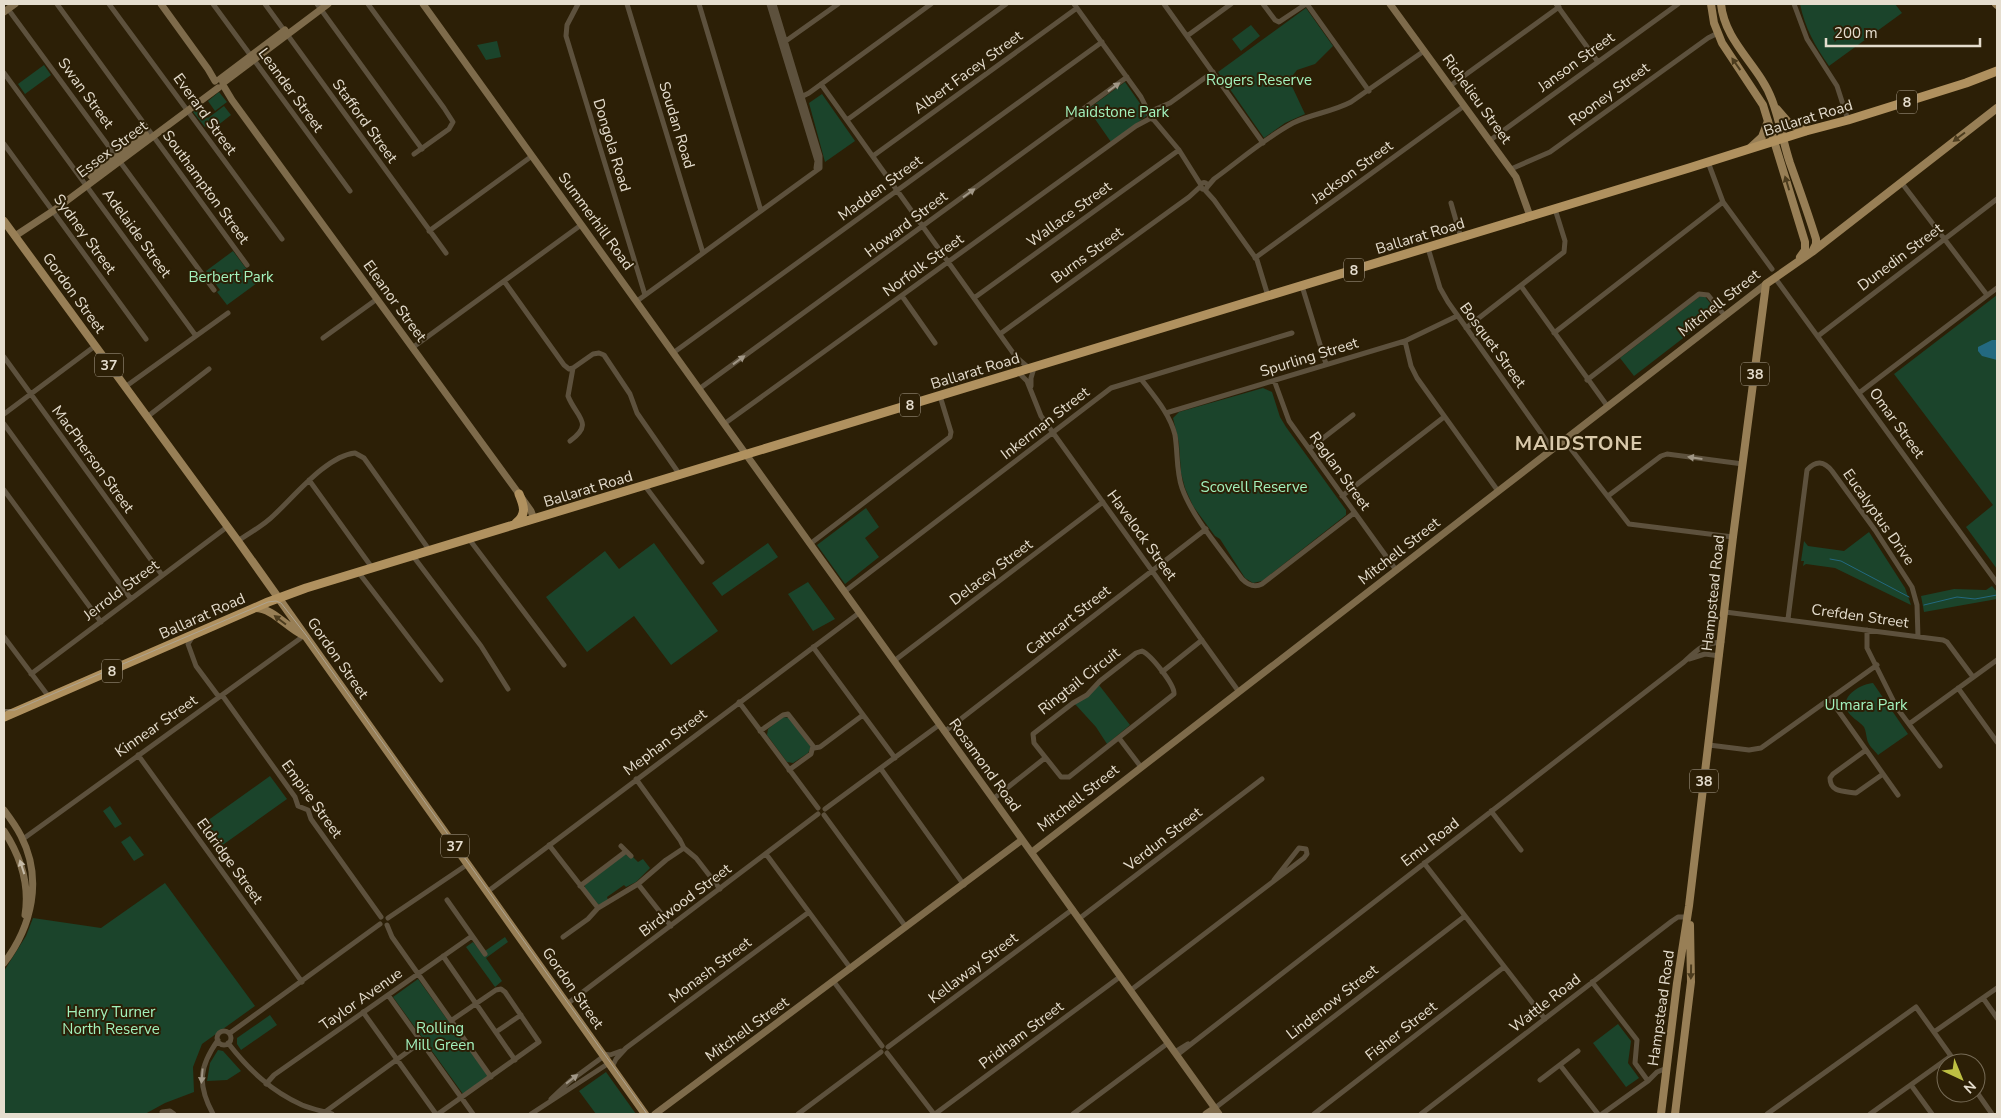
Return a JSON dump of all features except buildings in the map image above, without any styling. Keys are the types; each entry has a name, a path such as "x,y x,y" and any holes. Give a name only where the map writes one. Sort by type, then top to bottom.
{"highway":[{"name":"Ballarat Road","path":"6,714 193,636 278,598 1806,131 1848,120 1966,83 1997,71"},
{"name":"Ballarat Road","path":"1966,83 1997,76"},
{"path":"514,525 521,520 525,512 519,494"}],"main road":[{"path":"1711,4 1718,33 1726,50 1760,99 1768,120 1779,140 1816,239 1812,252"},
{"path":"1721,4 1728,30 1765,85 1772,101 1786,121 1806,131"},
{"path":"1718,33 1728,30"},
{"path":"1772,101 1779,140 1804,236 1816,239 1836,232"},
{"name":"Mitchell Street","path":"1783,271 1812,252 1997,108"},
{"path":"1747,150 1762,137 1768,120"},
{"name":"Gordon Street","path":"4,221 227,526 645,1114"},
{"name":"Mitchell Street","path":"1766,284 1803,253 1806,247 1804,236"},
{"name":"Hampstead Road","path":"1661,1114 1689,906 1722,642 1733,537 1766,284"},
{"path":"254,609 264,609 305,636"},
{"name":"Hampstead Road","path":"1675,1114 1691,981 1689,906"}],"street":[{"path":"5,8 15,4"},
{"name":"Southampton Street","path":"57,4 247,265"},
{"name":"Everard Street","path":"109,4 282,239"},
{"name":"Eleanor Street","path":"161,4 519,494 531,511 534,519"},
{"name":"Leander Street","path":"213,4 350,191"},
{"name":"Stafford Street","path":"265,4 446,253"},
{"name":"Essex Street","path":"15,236 286,33 319,6 328,4"},
{"path":"368,4 450,116 453,124 449,129 414,154"},
{"name":"Summerhill Road","path":"423,4 747,454"},
{"name":"Dongola Road","path":"578,4 567,25 566,36 645,295"},
{"name":"Soudan Road","path":"627,4 703,253"},
{"path":"698,4 761,211"},
{"path":"636,301 815,171 817,161 800,98 769,4"},
{"path":"774,4 783,43"},
{"path":"783,43 838,4"},
{"path":"800,98 931,4"},
{"path":"847,120 1006,4"},
{"path":"1164,4 1264,143"},
{"path":"1188,36 1232,4"},
{"path":"1263,4 1274,20 1279,22 1307,4 1370,91"},
{"name":"Janson Street","path":"1489,141 1678,4"},
{"path":"1794,4 1807,39 1837,86 1848,120"},
{"path":"1077,5 1255,258 1268,296"},
{"name":"Albert Facey Street","path":"873,156 1077,5"},
{"name":"Richelieu Street","path":"1394,5 1424,51 1510,169 1520,186 1530,216"},
{"path":"1450,86 1557,5 1598,62"},
{"path":"319,6 422,148"},
{"name":"Swan Street","path":"5,8 214,290"},
{"name":"Rooney Street","path":"1510,169 1550,152 1708,38 1718,33"},
{"name":"Madden Street","path":"673,353 1102,42"},
{"name":"Burns Street","path":"1000,334 1291,124 1312,115 1338,108 1370,91 1424,51"},
{"name":"Norfolk Street","path":"724,424 1213,72"},
{"name":"Adelaide Street","path":"4,73 196,336"},
{"name":"Howard Street","path":"699,389 1127,77"},
{"path":"821,84 1016,357 1032,368"},
{"name":"Jackson Street","path":"1255,258 1464,106"},
{"name":"Sydney Street","path":"4,144 146,339"},
{"name":"Wallace Street","path":"974,298 1179,150"},
{"path":"429,231 532,156"},
{"path":"1708,162 1723,202 1772,269"},
{"path":"1901,182 1987,295"},
{"name":"Dunedin Street","path":"1818,336 1997,199"},
{"path":"1554,333 1723,202"},
{"path":"1451,203 1461,238"},
{"path":"1466,328 1561,255 1565,249 1565,242 1555,209"},
{"path":"412,348 581,225"},
{"name":"Bosquet Street","path":"1428,248 1440,288 1457,316 1553,450"},
{"name":"Omar Street","path":"1775,278 1997,583"},
{"path":"504,281 569,369 593,354 599,353 604,355 630,394 637,413 680,475"},
{"name":"Mitchell Street","path":"1032,852 1766,284"},
{"path":"1302,286 1326,364"},
{"path":"1521,286 1608,407"},
{"path":"1859,393 1997,288"},
{"path":"1588,380 1699,294 1708,295 1724,316"},
{"path":"902,296 935,343"},
{"path":"1747,299 1757,298 1763,310"},
{"path":"323,338 377,299"},
{"path":"125,387 228,313"},
{"name":"Spurling Street","path":"1166,413 1405,341 1457,316"},
{"name":"Inkerman Street","path":"844,592 1106,391 1292,333"},
{"path":"1405,341 1417,378 1498,492"},
{"path":"4,414 95,346"},
{"name":"MacPherson Street","path":"4,357 162,575"},
{"path":"1016,357 1018,372"},
{"path":"570,441 580,433 583,426 582,420 568,396 573,368"},
{"name":"Havelock Street","path":"1031,389 1032,368"},
{"path":"147,417 209,369"},
{"name":"Havelock Street","path":"1018,372 1027,381 1039,412 1239,692"},
{"path":"1141,379 1166,413 1175,436 1177,467 1182,488 1191,506 1245,582 1257,586 1265,582 1354,513"},
{"name":"Raglan Street","path":"1274,380 1286,416 1396,570"},
{"path":"810,544 950,437 951,432 940,396"},
{"path":"1309,449 1353,415"},
{"path":"1342,496 1444,417"},
{"path":"4,424 131,599"},
{"path":"1564,440 1629,524 1733,537"},
{"path":"238,542 272,518 309,480 340,457 355,453 364,458 431,551"},
{"name":"Rosamond Road","path":"747,454 944,732 1080,918 1217,1111"},
{"path":"1608,496 1661,456 1667,454 1744,464"},
{"name":"Eucalyptus Drive","path":"1788,619 1807,470 1812,465 1822,463 1827,465 1832,471 1876,530 1912,587 1917,605 1918,637"},
{"path":"309,480 373,568"},
{"path":"645,486 702,562"},
{"path":"4,490 101,622"},
{"name":"Delacey Street","path":"894,661 1103,502"},
{"name":"Jerrold Street","path":"31,674 227,526"},
{"name":"Cathcart Street","path":"944,732 1206,529"},
{"path":"469,539 564,665"},
{"path":"413,556 481,646 508,689"},
{"path":"359,573 441,680"},
{"name":"Crefden Street","path":"1725,612 1788,619 1946,642 1974,677"},
{"name":"Mephan Street","path":"487,892 859,613"},
{"path":"1868,630 1868,648 1897,708 1940,766"},
{"path":"189,649 188,644 193,636"},
{"name":"Kinnear Street","path":"23,839 305,636"},
{"path":"4,637 49,697"},
{"path":"1162,672 1202,640"},
{"path":"178,642 189,649"},
{"name":"Emu Road","path":"1176,1053 1703,646 1722,642"},
{"path":"813,647 895,758"},
{"name":"Empire Street","path":"189,649 196,666 221,696 296,797 298,806 308,810 311,820 381,917"},
{"name":"Ringtail Circuit","path":"1145,652 1162,672 1173,686 1174,694 1067,778 1058,775 1032,740 1034,732 1073,702 1087,695 1100,681 1136,653 1145,652"},
{"name":"Emu Road","path":"1684,662 1698,655 1720,656"},
{"path":"1909,724 1997,660"},
{"path":"1709,745 1749,750 1758,749 1877,665"},
{"path":"1958,688 1997,742"},
{"path":"1830,699 1898,795"},
{"path":"739,702 818,808 825,812 906,928"},
{"path":"760,732 783,715 788,714 814,748"},
{"path":"814,748 820,747 863,715"},
{"path":"818,808 818,814 821,816 940,725"},
{"path":"1990,733 1996,729"},
{"path":"1119,738 1141,767"},
{"path":"789,770 811,754 814,748"},
{"path":"1866,750 1833,774 1830,778 1832,787 1836,790 1856,793 1883,774"},
{"name":"Eldridge Street","path":"138,755 302,982"},
{"path":"993,799 1045,758"},
{"path":"881,769 964,885"},
{"name":"Verdun Street","path":"1080,918 1262,779"},
{"path":"636,780 684,848 696,858 720,889"},
{"path":"4,810 23,839 32,869 32,902 22,936 4,963 20,932 26,904 25,877 13,845 4,831"},
{"path":"1491,811 1521,850"},
{"name":"Birdwood Street","path":"567,1004 818,814"},
{"path":"13,845 23,839"},
{"name":"Mitchell Street","path":"655,1114 1022,840"},
{"path":"549,845 598,908"},
{"path":"621,846 631,856"},
{"path":"563,937 588,919 598,908 638,884 666,860 684,848"},
{"path":"1131,990 1193,945 1306,856 1306,849 1299,848 1274,880"},
{"path":"580,886 625,852"},
{"path":"766,854 850,969"},
{"path":"1424,863 1545,1019"},
{"path":"468,864 388,918 387,925 392,937 491,1077"},
{"path":"638,884 671,926"},
{"path":"447,900 485,954"},
{"name":"Kellaway Street","path":"798,1114 1073,909"},
{"name":"Monash Street","path":"543,1106 611,1066 626,1048 809,912"},
{"path":"380,924 381,917 386,916 388,918"},
{"name":"Lindenow Street","path":"1217,1111 1465,916"},
{"name":"Wattle Road","path":"1421,1114 1675,919 1687,917"},
{"path":"230,1034 380,924 387,925"},
{"name":"Taylor Avenue","path":"266,1084 274,1075 472,936"},
{"path":"443,956 515,1060"},
{"name":"Fisher Street","path":"1314,1114 1504,966"},
{"name":"Pridham Street","path":"935,1114 1121,976"},
{"path":"834,982 935,1114"},
{"path":"1592,982 1637,1040 1635,1063 1648,1081"},
{"path":"1934,1032 1997,988"},
{"path":"364,1012 437,1114 539,1042 521,1014 501,989 496,990 452,1020"},
{"path":"388,995 473,1114"},
{"path":"1983,998 1997,1018"},
{"path":"1768,1114 1916,1007 1949,1053"},
{"path":"496,1032 521,1014"},
{"path":"212,1114 201,1084 204,1064 208,1053 218,1040 218,1034 226,1031 230,1034"},
{"path":"228,1043 231,1038 230,1034"},
{"path":"218,1040 222,1044 228,1043"},
{"path":"325,1112 421,1042"},
{"path":"1073,1114 1168,1042"},
{"path":"228,1043 242,1061 266,1084 288,1098 332,1114"},
{"name":"Monash Street","path":"603,1054 610,1055 626,1048"},
{"path":"1540,1080 1578,1051"},
{"path":"531,1114 543,1106 603,1054"},
{"path":"1560,1065 1600,1114 1648,1081 1659,1076 1665,1080"},
{"path":"1870,1114 1936,1067"},
{"path":"1648,1081 1656,1073 1667,1068"},
{"path":"1911,1085 1932,1114"},
{"path":"1984,1103 1992,1114"},
{"path":"162,1112 170,1111 174,1114"},
{"path":"1206,1114 1217,1111"}],"green space":[{"path":"1800,4 1895,4 1902,13 1829,66 1811,36"},
{"name":"Rogers Reserve","path":"1306,8 1333,46 1315,64 1297,70 1289,80 1305,114 1285,123 1264,138 1218,72"},
{"path":"1251,25 1260,36 1241,51 1232,39"},
{"path":"497,41 501,57 486,60 477,45"},
{"path":"44,65 51,75 25,94 18,84"},
{"name":"Maidstone Park","path":"1125,82 1148,115 1111,142 1088,109"},
{"path":"219,92 227,102 215,111 208,101"},
{"path":"822,94 855,141 825,162 809,103"},
{"path":"224,106 231,115 213,129 209,124 205,127 193,112 200,107 208,118"},
{"name":"Berbert Park","path":"233,251 257,283 227,305 217,292 220,290 206,271"},
{"path":"1703,294 1717,312 1634,376 1620,358"},
{"path":"1997,295 1997,569 1966,527 1993,505 1894,374"},
{"name":"Scovell Reserve","path":"1263,388 1272,392 1280,417 1286,427 1346,510 1346,515 1262,581 1253,583 1245,578 1220,539 1215,536 1193,506 1181,473 1179,443 1173,418 1179,412"},
{"path":"866,508 879,527 865,538 879,557 845,584 817,545"},
{"path":"1869,532 1905,588 1911,605 1835,568 1806,564 1803,566 1804,561 1801,561 1804,541 1808,546 1844,551"},
{"path":"654,543 718,631 671,665 634,616 587,652 546,597 605,551 619,569"},
{"path":"768,543 778,557 722,596 712,583"},
{"path":"808,582 835,619 813,631 788,594"},
{"path":"1992,586 1997,592 1997,599 1924,612 1921,596 1954,589 1986,590"},
{"name":"Ulmara Park","path":"1873,683 1908,734 1878,755 1869,743 1864,727 1850,715 1846,705 1846,700 1853,692 1858,688"},
{"path":"1099,685 1130,725 1107,744 1096,727 1075,704"},
{"path":"783,717 789,718 811,747 808,753 793,763 787,762 767,735 768,729"},
{"path":"270,776 287,799 217,849 200,826"},
{"path":"110,806 122,824 115,828 103,811"},
{"path":"130,836 144,855 134,861 121,842"},
{"path":"625,854 630,858 633,857 638,862 643,859 650,868 636,882 626,887 624,885 607,897 608,900 603,904 598,904 585,889 585,885"},
{"name":"Henry Turner North Reserve","path":"165,883 255,1006 202,1044 193,1067 194,1092 165,1103 145,1114 4,1114 4,971 26,936 33,918 101,928"},
{"path":"505,937 508,942 486,958 502,981 495,987 466,947 473,942 482,953"},
{"name":"Rolling Mill Green","path":"418,979 488,1076 463,1094 393,997"},
{"path":"270,1015 277,1025 241,1050 237,1044 237,1038"},
{"path":"1618,1024 1631,1041 1628,1063 1639,1078 1626,1087 1593,1043"},
{"path":"218,1050 223,1051 241,1071 227,1080 207,1081 210,1063"},
{"path":"606,1072 636,1114 596,1114 579,1091"}],"water":[{"path":"1992,340 1997,340 1997,360 1982,356 1978,351 1978,347"}],"waterway":[{"path":"1830,559 1841,561 1909,597"},
{"path":"1924,605 1957,597 1975,599 1997,595"}],"tram line":[{"path":"4,710 15,710 268,602 276,601 281,603 306,635 647,1114"}],"district":[{"name":"MAIDSTONE","path":"1579,443"}]}
